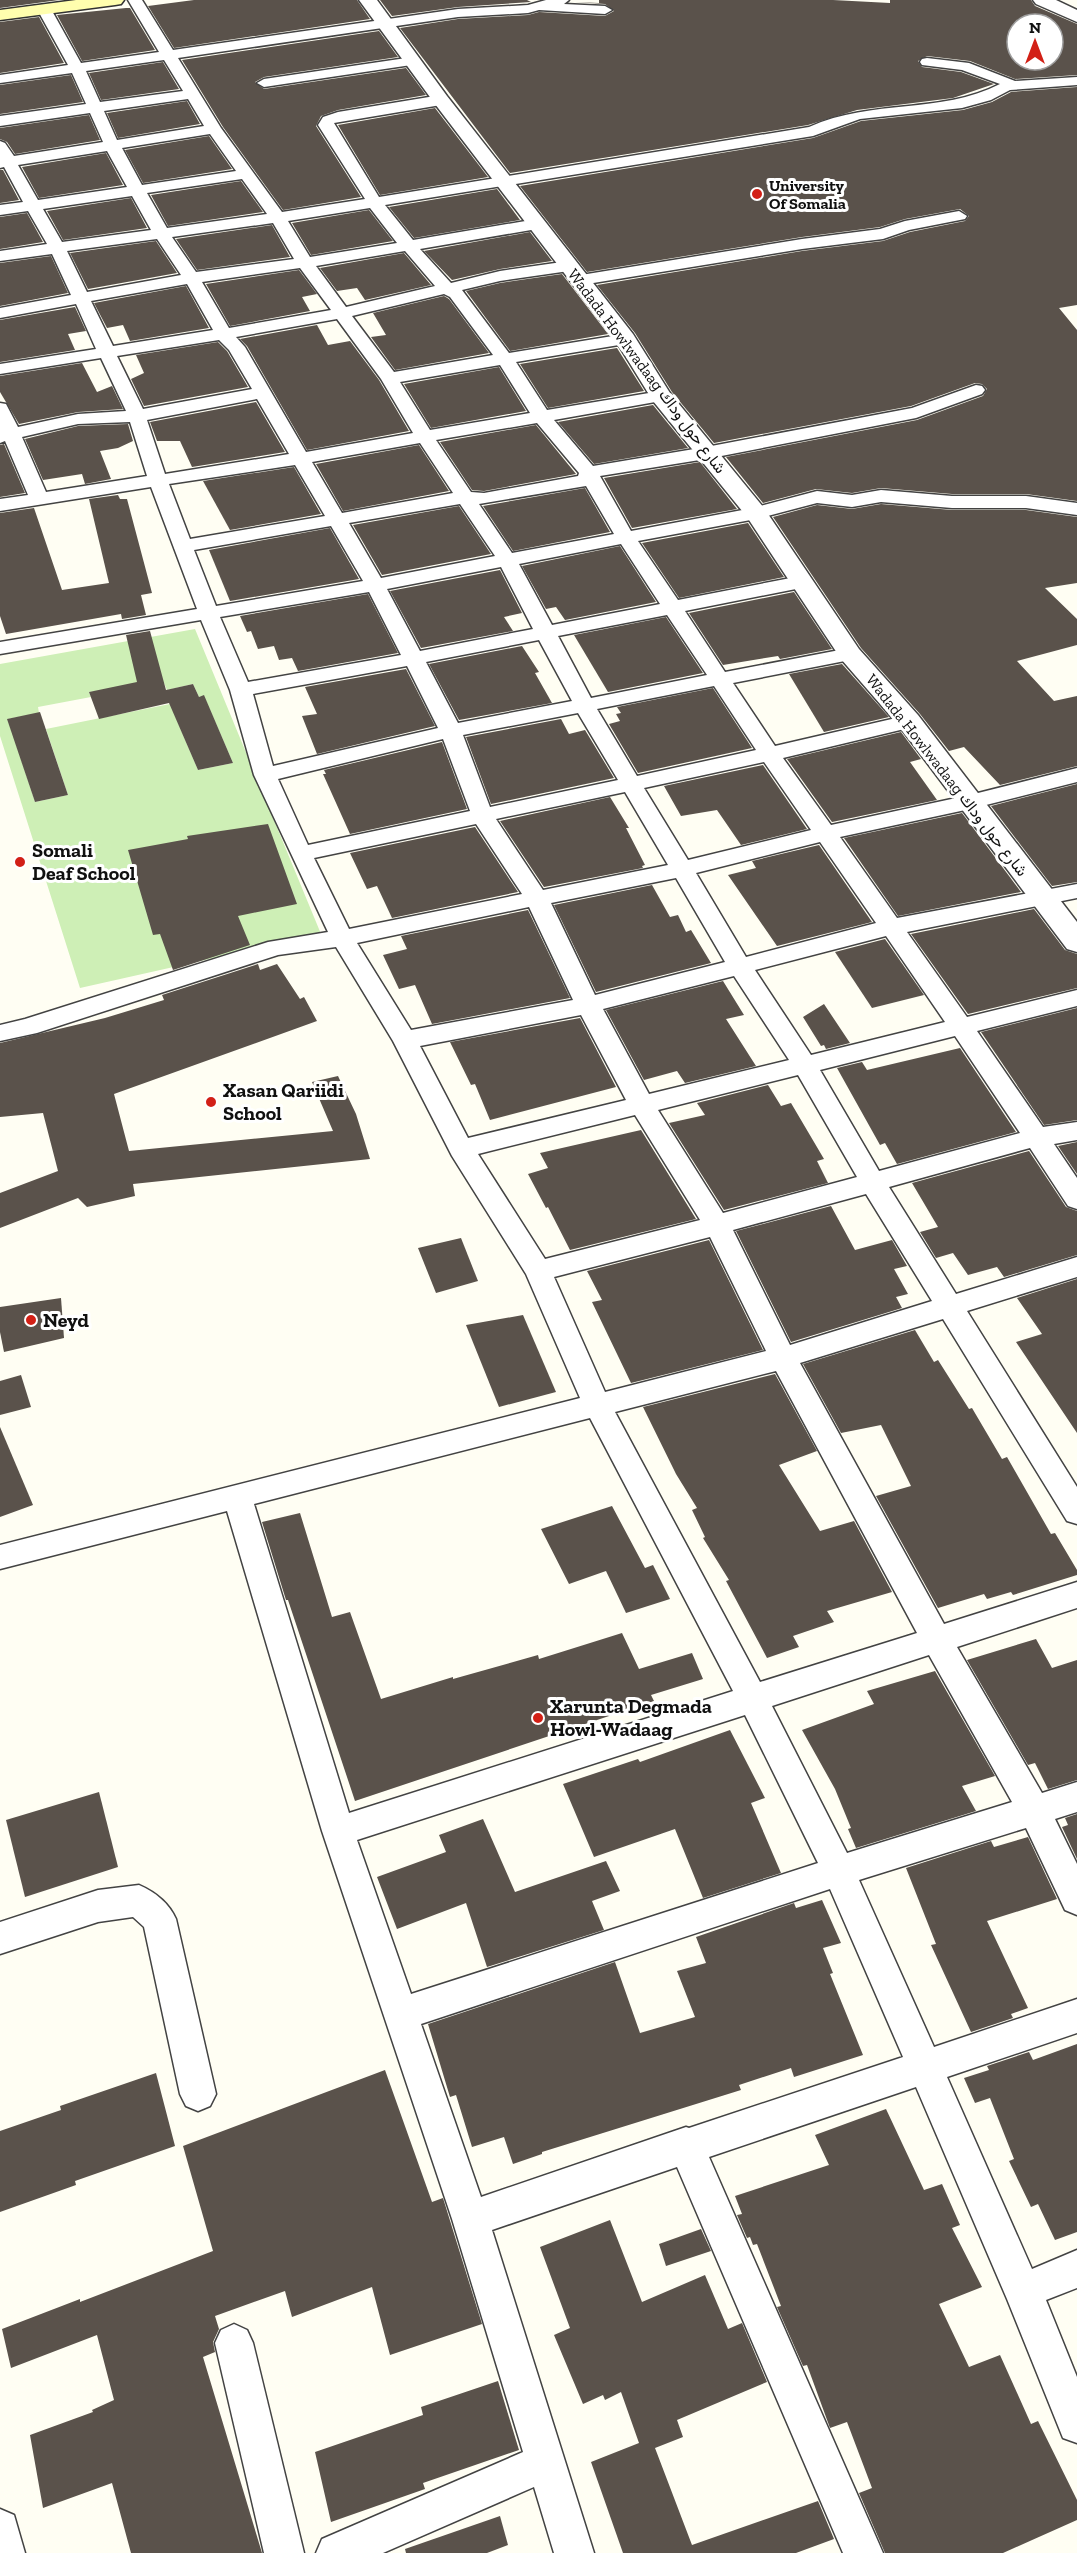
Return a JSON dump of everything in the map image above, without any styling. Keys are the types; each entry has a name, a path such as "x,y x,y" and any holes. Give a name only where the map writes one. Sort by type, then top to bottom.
{"main road":[{"path":"0,8 39,3 115,0"},
{"path":"0,15 39,3"}],"street":[{"path":"135,0 190,94 278,218 305,263 388,378 507,560 584,705 682,870 739,965 805,1065 873,1183 1077,1512"},
{"name":"Wadada Howlwadaag شارع حول وداك","path":"368,0 441,100 625,339 661,396 756,513 850,654 909,721 1077,942"},
{"path":"0,79 458,13 519,10 562,0"},
{"path":"1042,0 1075,15"},
{"path":"39,3 77,68 112,145 161,233 192,278 224,335 236,347 375,585 451,731 483,817 537,899 588,1005 642,1105 717,1226 783,1358 938,1641 1035,1812 1077,1899"},
{"path":"538,6 551,9 605,10"},
{"path":"264,83 413,61"},
{"path":"927,62 964,66 1008,82 1007,86"},
{"path":"0,256 278,218 374,201 616,165 813,130 830,121 877,112 954,104 997,92 1007,86 1077,81"},
{"path":"0,121 190,94"},
{"path":"441,100 338,117 328,120 326,125 386,220 448,290 456,293 504,358 542,417 588,472 671,607 721,678 769,753 1038,1137 1077,1199"},
{"path":"4,162 214,129"},
{"path":"0,146 4,162 33,204 57,247 79,298 137,416 158,480 208,614 241,690 265,776 301,854 342,938 405,1040 461,1149 538,1271 597,1405 753,1699 839,1871 1023,2291 1077,2424"},
{"path":"330,160 347,156"},
{"path":"0,210 247,174"},
{"path":"0,369 106,351 224,335 343,313 500,276 575,273 883,234 905,226 959,216"},
{"path":"0,313 192,278 305,263 537,224"},
{"path":"388,378 625,339"},
{"path":"588,472 706,453 916,413 976,390"},
{"path":"6,436 78,419 137,416 262,393"},
{"path":"0,505 302,458 661,396"},
{"path":"0,408 6,436 39,498"},
{"path":"184,546 465,497 484,499 587,480 588,472"},
{"path":"0,648 375,585 756,513 817,497 852,501 881,496 952,502 1026,502 1077,508"},
{"path":"241,690 412,659 801,582"},
{"path":"265,776 451,731 850,654"},
{"path":"301,854 841,739 909,721"},
{"path":"0,1033 40,1023 276,948 342,938 682,870 826,833 970,802 1077,775"},
{"path":"405,1040 588,1005 892,927 1077,891"},
{"path":"461,1149 1077,998"},
{"path":"538,1271 717,1226 1038,1137 1077,1131"},
{"path":"0,1557 783,1358 951,1308 1077,1267"},
{"path":"237,1497 338,1831 470,2219 574,2553"},
{"path":"338,1831 1077,1595"},
{"path":"401,2014 839,1871 1035,1812 1077,1797"},
{"path":"0,1938 98,1906 139,1900 159,1919 198,2094"},
{"path":"470,2219 1077,2016"},
{"path":"686,2145 863,2553"},
{"path":"1023,2291 1077,2269"},
{"path":"234,2343 284,2553"},
{"path":"336,2553 546,2462"},
{"path":"0,2529 5,2553"}],"green space":[{"path":"195,629 321,934 80,988 0,736 0,664","holes":["164,683 167,690 193,684 199,697 204,696 233,763 198,770 170,704 46,729 68,795 35,802 8,719 39,713 38,707 91,697 89,692"]}],"building":[{"path":"0,0 59,0 0,8"},
{"path":"194,0 357,0 370,19 174,48 148,6"},
{"path":"380,0 527,0 531,2 458,7 392,16"},
{"path":"599,0 833,0 890,3 890,0 1031,0 1035,6 1049,12 1005,12 1005,72 1065,72 1065,19 1077,24 1077,75 1015,79 970,61 927,56 918,61 922,67 961,72 994,84 953,98 857,110 808,125 510,173 400,28 458,19 528,15 539,12 605,16 614,11 605,4 575,2 599,3"},
{"path":"130,8 155,50 82,61 57,15"},
{"path":"39,17 64,63 0,73 0,22"},
{"path":"379,31 398,57 264,77 255,82 264,89 406,68 426,95 338,110 321,116 316,126 361,197 283,210 223,127 182,60"},
{"path":"163,62 179,89 101,100 89,73"},
{"path":"71,75 83,102 0,114 0,85"},
{"path":"1077,87 1077,305 1059,308 1077,330 1077,501 1026,494 952,494 881,488 852,493 816,489 763,503 726,457 917,420 983,396 987,389 982,384 975,383 911,406 714,443 672,392 635,333 597,285 802,251 883,241 910,232 965,221 969,216 960,209 905,219 880,227 802,237 587,272 520,186 813,138 861,121 963,110 992,102 1011,92"},
{"path":"187,101 200,124 118,138 107,113"},
{"path":"435,108 488,177 380,195 338,125"},
{"path":"89,115 100,140 15,154 7,142 0,139 0,128"},
{"path":"209,136 232,169 143,183 125,150"},
{"path":"106,153 123,185 39,198 22,167"},
{"path":"0,170 3,170 19,200 0,203"},
{"path":"241,181 263,212 168,226 151,195"},
{"path":"497,189 520,220 414,238 389,207"},
{"path":"131,198 147,228 63,240 47,211"},
{"path":"369,210 393,241 311,255 292,223"},
{"path":"27,213 43,242 0,249 0,217"},
{"path":"272,225 290,257 197,270 176,239"},
{"path":"530,232 552,261 500,269 452,280 424,251"},
{"path":"156,241 177,273 88,289 70,253"},
{"path":"404,253 431,285 365,300 357,288 337,291 320,268"},
{"path":"51,256 68,293 0,306 0,263"},
{"path":"299,270 317,294 302,297 310,311 230,326 206,284"},
{"path":"562,274 608,334 510,351 466,291 500,283"},
{"path":"186,286 209,328 130,341 123,325 107,328 94,303"},
{"path":"444,296 449,299 489,353 395,370 371,337 386,335 373,313"},
{"path":"75,307 86,331 68,334 75,350 0,362 0,320"},
{"path":"317,325 328,345 350,341 379,380 409,431 307,450 247,346 240,339"},
{"path":"218,342 227,351 248,387 144,406 131,379 144,373 136,355"},
{"path":"617,348 644,391 548,408 520,364"},
{"path":"82,363 97,392 112,386 123,409 78,412 19,424 0,392 0,376"},
{"path":"499,367 526,411 431,428 404,384"},
{"path":"256,402 285,452 192,467 180,441 157,441 150,422"},
{"path":"653,405 688,448 594,464 558,422"},
{"path":"128,424 133,441 118,448 100,451 111,479 85,484 82,474 43,480 25,439 78,426"},
{"path":"536,425 576,474 484,491 472,490 440,442"},
{"path":"4,444 25,493 0,497 0,445"},
{"path":"419,445 449,491 343,511 316,464"},
{"path":"700,462 737,509 632,528 604,478"},
{"path":"294,467 321,514 230,530 203,481"},
{"path":"585,488 610,532 513,551 483,506"},
{"path":"118,495 120,499 127,499 152,593 141,595 146,615 122,619 121,614 6,634 0,616 0,513 34,508 62,590 109,583 89,499"},
{"path":"881,504 952,510 1026,510 1077,517 1077,583 1045,588 1077,619 1077,645 1017,661 1054,701 1077,696 1077,766 1000,785 964,747 949,751 920,714 861,648 773,517 817,505 852,509"},
{"path":"459,506 491,554 382,575 353,525"},
{"path":"748,523 784,577 679,598 642,543"},
{"path":"330,528 359,579 230,601 209,550"},
{"path":"620,546 656,602 565,620 556,607 546,609 522,566"},
{"path":"500,570 522,613 504,617 513,631 421,648 390,591"},
{"path":"794,592 832,649 780,659 778,656 723,665 689,613"},
{"path":"368,594 398,653 298,671 292,658 279,660 274,646 258,649 251,631 247,632 240,616"},
{"path":"666,617 703,673 608,692 574,635"},
{"path":"150,631 166,690 193,684 199,697 204,695 233,763 198,770 169,703 99,719 89,692 137,682 126,635"},
{"path":"522,646 539,672 535,673 552,703 459,720 429,664"},
{"path":"842,664 889,717 824,732 789,674"},
{"path":"406,669 435,726 317,754 302,716 317,714 305,687"},
{"path":"713,688 752,748 638,773 609,724 620,721 616,714 621,713 617,707"},
{"path":"40,712 68,795 35,802 7,719"},
{"path":"561,719 569,734 585,730 614,778 491,804 466,737"},
{"path":"901,732 921,759 910,762 937,800 832,822 787,759"},
{"path":"442,742 467,809 350,834 323,774 326,774 324,770"},
{"path":"763,765 807,829 741,845 717,810 681,816 664,786"},
{"path":"1077,784 1077,882 1052,886 991,806"},
{"path":"610,797 629,828 626,828 645,865 642,866 643,868 544,887 500,821"},
{"path":"962,813 1021,892 898,916 844,838"},
{"path":"268,824 297,904 238,916 250,945 173,970 160,934 153,935 128,850 188,839 187,836"},
{"path":"475,827 518,892 392,918 377,886 367,889 350,853"},
{"path":"819,845 872,922 777,946 728,875 756,868 752,861"},
{"path":"652,885 670,917 678,915 686,932 691,930 711,963 596,992 554,905"},
{"path":"1034,909 1065,950 1077,954 1077,988 968,1014 911,934"},
{"path":"528,910 570,998 432,1024 415,985 399,989 383,955 407,949 401,936"},
{"path":"885,939 924,995 872,1008 835,952"},
{"path":"258,964 260,970 277,964 300,999 304,997 317,1021 114,1094 129,1151 333,1131 312,1082 338,1076 356,1114 370,1159 133,1184 135,1196 87,1207 78,1198 0,1228 0,1193 58,1171 43,1113 0,1117 0,1043 105,1018 164,1000 162,995"},
{"path":"723,981 744,1015 726,1019 756,1066 685,1083 677,1071 644,1080 606,1010"},
{"path":"824,1004 850,1043 826,1049 824,1045 821,1046 803,1017"},
{"path":"1077,1008 1077,1120 1044,1125 981,1032"},
{"path":"580,1018 616,1087 490,1120 475,1084 471,1085 450,1042"},
{"path":"960,1048 1016,1132 897,1164 885,1143 880,1145 837,1068 862,1062 867,1070"},
{"path":"768,1085 781,1106 791,1103 824,1159 817,1161 828,1183 724,1210 669,1123 705,1115 697,1103"},
{"path":"641,1130 696,1219 570,1250 528,1174 548,1168 540,1153"},
{"path":"1077,1142 1077,1174 1058,1146"},
{"path":"1029,1151 1066,1207 1077,1211 1077,1255 1004,1277 997,1267 968,1275 953,1253 936,1258 920,1232 938,1227 912,1183"},
{"path":"831,1206 855,1250 892,1240 907,1266 894,1269 908,1294 896,1297 902,1308 791,1342 736,1231"},
{"path":"461,1238 478,1281 436,1293 418,1248"},
{"path":"709,1240 763,1350 631,1383 592,1302 602,1300 587,1271"},
{"path":"1077,1279 1077,1433 1016,1342 1042,1334 1017,1298"},
{"name":"Neyd","path":"61,1298 64,1338 4,1352 0,1332 0,1307"},
{"path":"523,1315 556,1392 499,1407 466,1325"},
{"path":"915,1330 934,1362 938,1360 969,1409 972,1408 1002,1459 1007,1457 1051,1534 1055,1533 1077,1570 1077,1575 1013,1595 1011,1592 987,1599 984,1594 938,1608 876,1496 911,1486 881,1425 841,1433 803,1364"},
{"path":"775,1374 817,1451 779,1465 820,1531 854,1521 892,1592 827,1611 834,1622 793,1636 799,1647 767,1658 726,1581 729,1580 703,1538 705,1537 692,1510 697,1508 676,1474 643,1407"},
{"path":"21,1375 31,1407 0,1415 0,1381"},
{"path":"0,1427 33,1505 0,1517"},
{"path":"612,1506 645,1568 653,1565 670,1599 626,1613 606,1571 569,1584 541,1529"},
{"path":"300,1513 332,1617 350,1612 381,1699 538,1655 539,1659 622,1633 639,1669 692,1653 703,1679 651,1695 654,1701 355,1801 288,1600 286,1600 262,1522"},
{"path":"1036,1639 1052,1668 1077,1660 1077,1780 1048,1789 1035,1763 1028,1765 967,1660"},
{"path":"935,1671 995,1776 962,1786 976,1811 856,1848 848,1829 851,1828 835,1789 802,1730 874,1704 867,1691"},
{"path":"730,1730 765,1798 751,1803 781,1873 703,1898 675,1829 594,1857 563,1784 638,1759 640,1762"},
{"path":"99,1792 118,1867 25,1897 6,1820"},
{"path":"1077,1814 1077,1859 1062,1827 1068,1825 1065,1818"},
{"path":"483,1819 515,1892 606,1861 620,1891 592,1901 604,1930 487,1967 466,1903 397,1929 377,1877 446,1852 439,1835"},
{"path":"1028,1837 1057,1899 987,1921 1028,2008 1011,2014 1013,2018 971,2032 931,1945 936,1944 906,1868 991,1841 994,1847"},
{"path":"822,1900 841,1943 823,1948 833,1973 830,1974 863,2055 794,2077 791,2068 739,2085 741,2090 542,2152 542,2154 513,2164 504,2137 472,2147 456,2095 450,2097 428,2024 615,1962 640,2033 695,2017 677,1971 706,1963 696,1937 794,1903 796,1908"},
{"path":"1077,2044 1077,2232 1055,2240 1038,2204 1031,2207 1009,2161 1014,2159 990,2098 975,2103 964,2078 989,2070 987,2066 1029,2052 1033,2060"},
{"path":"385,2070 432,2202 443,2198 482,2324 390,2355 372,2287 292,2317 285,2291 215,2316 219,2329 213,2342 215,2352 203,2357 262,2553 131,2553 112,2483 43,2508 30,2435 93,2412 92,2410 114,2400 97,2335 11,2368 2,2329 213,2251 183,2146"},
{"path":"156,2073 175,2146 75,2181 76,2185 0,2212 0,2131 61,2110 60,2106"},
{"path":"886,2109 924,2190 942,2184 960,2225 952,2228 982,2287 939,2304 969,2367 1000,2355 1031,2424 1038,2421 1077,2500 1077,2520 1003,2553 885,2553 859,2493 872,2488 847,2422 830,2428 807,2365 803,2366 777,2307 781,2306 757,2244 753,2245 750,2237 747,2238 737,2215 742,2214 735,2196 829,2165 815,2135"},
{"path":"610,2220 642,2302 705,2275 728,2329 742,2323 767,2382 677,2420 683,2437 655,2448 692,2545 818,2501 834,2539 796,2553 623,2553 591,2462 639,2443 621,2392 605,2400 603,2395 583,2404 554,2335 570,2328 540,2247"},
{"path":"701,2229 711,2251 666,2266 659,2244"},
{"path":"498,2381 519,2450 423,2483 425,2489 331,2522 315,2452 423,2415 421,2407"},
{"path":"500,2516 508,2545 487,2553 406,2553 405,2549"}],"place":[{"name":"University Of Somalia","path":"757,194"},
{"name":"Somali Deaf School","path":"20,862"},
{"name":"Xasan Qariidi School","path":"211,1102"},
{"name":"Neyd","path":"31,1320"},
{"name":"Xarunta Degmada Howl-Wadaag","path":"538,1718"}]}
